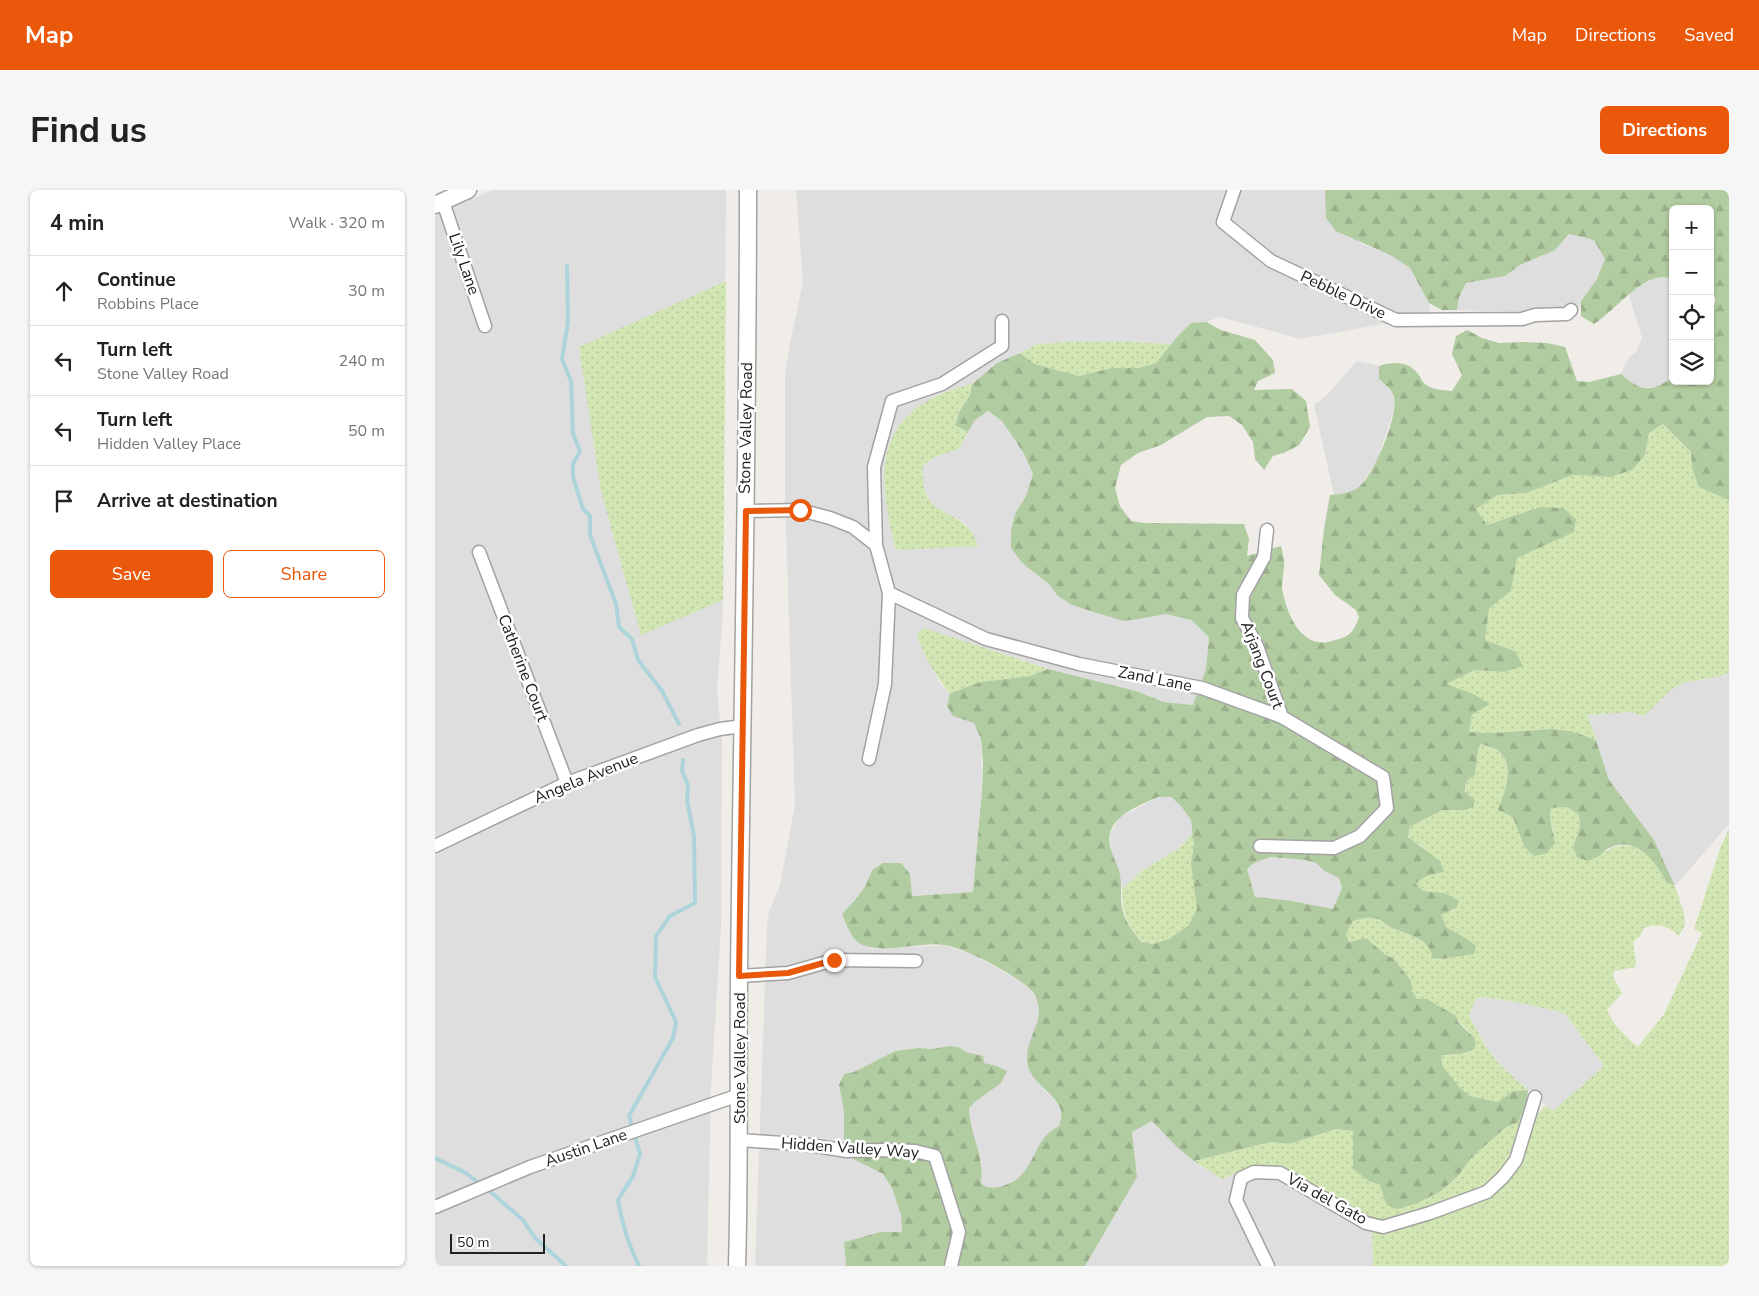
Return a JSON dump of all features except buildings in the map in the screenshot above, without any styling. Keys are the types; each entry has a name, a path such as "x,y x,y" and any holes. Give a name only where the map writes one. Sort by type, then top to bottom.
{"street":[{"path":"439,203 467,190"},
{"name":"Stone Valley Road","path":"737,1266 740,1140 739,976 746,511 748,190"},
{"name":"Pebble Drive","path":"1234,190 1223,222 1271,261 1396,320 1522,319 1535,315 1567,314 1571,310"},
{"name":"Lily Lane","path":"439,203 485,326"},
{"path":"869,760 885,684 889,593 876,545 874,467 893,401 942,384 1002,346 1001,321"},
{"path":"746,511 800,510 831,518 853,527 876,545"},
{"name":"Arjang Court","path":"1267,530 1264,557 1243,595 1242,618 1257,646 1282,717"},
{"name":"Catherine Court","path":"479,552 567,783"},
{"name":"Zand Lane","path":"889,593 986,639 1079,664 1203,688 1282,717 1383,777 1387,808 1360,836 1334,848 1261,846"},
{"name":"Angela Avenue","path":"435,846 567,783 698,735 720,729 743,726"},
{"path":"739,976 788,973 834,960 915,961"},
{"name":"Austin Lane","path":"435,1207 530,1167 739,1094"},
{"name":"Via del Gato","path":"1269,1266 1235,1200 1241,1178 1254,1172 1280,1173 1366,1223 1383,1227 1430,1213 1487,1192 1503,1178 1516,1160 1535,1097"},
{"name":"Hidden Valley Way","path":"740,1140 810,1145 847,1151 915,1151 935,1156 959,1232 951,1266"}],"shaded area":[{"path":"492,190 726,190 723,611 717,689 722,741 721,927 711,1088 707,1266 435,1266 435,216"},
{"path":"796,190 1325,190 1325,197 1360,243 1392,256 1410,268 1429,303 1430,327 1382,324 1301,339 1220,317 1206,322 1191,323 1172,344 1129,342 1038,344 997,363 972,384 937,395 929,401 885,485 888,503 969,527 932,504 926,494 922,480 923,466 934,457 959,449 975,420 987,411 1002,421 1023,452 1033,474 1026,496 1015,514 1022,563 1049,584 1058,596 1123,621 1166,614 1191,620 1209,637 1208,653 1206,669 1193,705 1164,702 1136,691 1048,669 991,650 931,664 939,683 950,693 947,706 953,716 974,723 981,739 982,790 973,892 911,896 910,874 872,870 866,885 842,915 858,942 873,949 945,945 975,956 1019,980 1031,989 1038,1002 1040,1012 1035,1028 1035,1079 1055,1099 1061,1112 1059,1126 1045,1136 1031,1163 1021,1177 1008,1185 995,1188 984,1186 981,1183 982,1164 970,1123 969,1108 976,1101 997,1066 984,1063 982,1056 966,1052 958,1047 949,1046 895,1051 854,1072 844,1074 839,1085 844,1111 844,1139 853,1159 883,1174 892,1188 901,1215 902,1232 880,1232 844,1242 846,1266 755,1266 767,926 769,912 780,885 795,805 785,498 785,373 803,282"},
{"path":"1569,234 1594,240 1605,259 1597,279 1581,301 1581,307 1535,312 1457,310 1459,297 1466,283 1505,276 1520,265 1555,250"},
{"path":"1656,278 1669,278 1669,380 1658,387 1639,388 1621,374 1629,357 1637,351 1642,338 1629,295 1636,288"},
{"path":"1357,361 1379,366 1379,379 1393,393 1394,406 1377,460 1362,484 1349,494 1334,495 1314,405 1328,394"},
{"path":"1729,672 1729,824 1675,886 1654,840 1609,780 1588,715 1631,712 1644,716 1671,690 1683,683 1725,675"},
{"path":"1158,797 1171,797 1181,806 1191,820 1193,833 1178,849 1143,870 1122,889 1119,870 1111,850 1110,834 1119,818"},
{"path":"1270,857 1305,860 1316,863 1326,872 1339,878 1342,888 1333,909 1292,901 1254,897 1247,868"},
{"path":"1482,997 1516,1002 1564,1013 1604,1066 1553,1112 1498,1063 1485,1045 1469,1016 1475,1000"},
{"path":"1153,1121 1178,1148 1202,1167 1274,1166 1287,1170 1371,1219 1373,1266 1085,1266 1137,1177 1132,1132"}],"green space":[{"path":"1325,190 1729,190 1729,500 1699,487 1692,468 1691,452 1663,424 1649,433 1645,455 1632,470 1610,477 1573,475 1526,493 1497,495 1476,509 1487,525 1540,507 1563,508 1576,519 1574,532 1517,558 1511,591 1489,608 1485,640 1515,651 1523,666 1503,672 1475,670 1446,684 1473,694 1490,704 1472,715 1469,732 1494,733 1552,729 1571,731 1596,740 1609,780 1654,840 1675,886 1667,883 1651,859 1636,848 1628,845 1609,848 1599,856 1588,861 1577,857 1573,847 1580,827 1579,815 1567,807 1551,808 1550,818 1555,843 1547,853 1534,856 1524,846 1513,817 1498,810 1506,787 1508,770 1503,756 1497,750 1481,744 1478,749 1475,775 1466,781 1465,792 1475,800 1473,806 1466,810 1442,810 1410,827 1408,837 1440,861 1444,872 1429,875 1415,883 1423,891 1444,893 1459,901 1456,908 1441,915 1447,928 1476,946 1474,954 1442,959 1433,958 1431,951 1422,941 1374,918 1353,921 1346,934 1349,942 1366,938 1386,955 1394,959 1411,981 1412,991 1417,999 1427,999 1456,1016 1458,1022 1475,1039 1475,1048 1471,1051 1441,1056 1442,1065 1459,1087 1470,1096 1498,1102 1513,1091 1528,1090 1526,1107 1518,1122 1505,1128 1471,1158 1458,1176 1441,1191 1418,1203 1397,1209 1386,1204 1380,1185 1369,1181 1353,1169 1353,1131 1336,1129 1289,1144 1270,1142 1194,1161 1178,1148 1152,1121 1132,1132 1137,1177 1085,1266 846,1266 844,1242 880,1232 902,1232 901,1215 892,1188 883,1174 853,1159 844,1139 844,1111 839,1085 844,1074 854,1072 895,1051 949,1046 958,1047 966,1052 983,1056 984,1063 1007,1071 1001,1083 969,1108 981,1163 981,1183 989,1187 999,1187 1017,1179 1027,1168 1045,1136 1059,1126 1061,1119 1059,1105 1035,1079 1028,1066 1028,1048 1039,1016 1036,997 1030,989 1002,969 954,947 935,944 889,948 868,947 859,943 854,938 842,914 866,885 872,870 883,863 901,863 910,874 912,896 973,892 982,790 983,764 981,739 974,723 953,716 947,706 950,693 981,682 1030,676 1048,669 1136,691 1164,702 1193,705 1206,669 1209,637 1191,620 1166,614 1123,621 1072,605 1058,596 1049,584 1022,563 1011,548 1011,531 1015,514 1026,496 1033,474 1023,452 1002,421 988,411 975,420 968,432 955,425 960,410 970,395 972,384 997,363 1020,353 1035,364 1079,376 1112,368 1139,368 1156,363 1191,323 1206,322 1221,330 1255,340 1273,360 1275,373 1258,381 1254,390 1292,389 1306,401 1310,427 1299,445 1284,453 1273,456 1264,470 1255,459 1253,442 1242,425 1229,416 1207,417 1161,445 1138,453 1121,465 1115,488 1120,506 1131,521 1145,523 1244,524 1249,539 1247,556 1281,546 1284,558 1282,589 1289,612 1293,621 1305,636 1313,641 1322,643 1343,638 1350,634 1359,617 1356,610 1335,595 1319,575 1330,495 1347,492 1362,484 1380,454 1390,427 1394,402 1393,394 1379,379 1379,366 1390,363 1405,364 1414,370 1428,386 1452,391 1462,375 1452,354 1456,336 1467,330 1482,338 1499,343 1547,343 1565,347 1577,381 1589,382 1621,374 1635,384 1646,388 1658,386 1669,380 1669,385 1714,385 1714,307 1716,299 1714,295 1714,205 1669,205 1669,278 1657,278 1641,285 1594,324 1581,316 1581,301 1597,279 1605,259 1594,240 1569,234 1555,250 1520,265 1505,276 1466,283 1459,297 1457,310 1442,310 1429,303 1410,268 1392,256 1336,231 1326,218","holes":["1158,797 1171,797 1181,806 1191,820 1194,846 1191,863 1197,909 1189,925 1169,939 1153,944 1141,942 1124,916 1121,902 1120,875 1110,848 1109,838 1113,826 1123,815","1270,857 1305,860 1316,863 1326,872 1339,878 1342,888 1333,909 1292,901 1255,897 1247,869 1254,863"]},
{"path":"726,281 723,600 641,635 601,491 579,347"},
{"path":"1068,342 1172,344 1156,363 1139,368 1112,368 1079,376 1035,364 1020,353 1038,344"},
{"path":"972,384 970,395 960,409 955,424 968,432 959,449 934,457 923,466 923,485 928,497 935,506 964,524 972,533 978,546 896,550 885,492 885,467 890,445 900,425 917,408 940,395"},
{"path":"1663,424 1691,452 1692,468 1729,500 1729,672 1725,675 1683,683 1671,690 1644,716 1631,712 1588,715 1596,740 1571,731 1552,729 1494,733 1469,732 1472,715 1490,704 1445,684 1475,670 1503,672 1515,651 1485,640 1489,607 1511,591 1517,558 1538,547 1540,507 1487,525 1476,509 1497,495 1526,493 1573,475 1610,477 1645,455 1649,433"},
{"path":"924,628 1048,669 1030,676 981,682 950,693 935,673 921,648 917,634"},
{"path":"1481,744 1496,750 1506,763 1506,787 1499,810 1513,817 1524,846 1554,833 1550,818 1551,808 1567,807 1579,815 1580,827 1573,847 1599,856 1610,849 1630,846 1648,856 1655,863 1667,883 1675,886 1684,913 1685,925 1679,936 1663,926 1654,925 1644,928 1640,936 1633,942 1635,967 1614,971 1613,977 1622,993 1607,1010 1620,1030 1638,1047 1664,1014 1702,933 1694,929 1721,846 1729,829 1729,1266 1373,1266 1372,1232 1387,1231 1455,1211 1490,1195 1534,1118 1546,1105 1553,1111 1604,1066 1564,1013 1516,1002 1482,997 1475,1000 1469,1016 1485,1045 1498,1063 1528,1090 1513,1091 1498,1102 1470,1096 1458,1087 1442,1065 1441,1056 1469,1053 1468,1030 1438,1005 1417,999 1412,991 1410,981 1394,959 1386,955 1366,938 1349,942 1346,935 1353,921 1374,918 1422,941 1427,945 1434,958 1442,959 1461,956 1464,937 1447,928 1441,915 1456,908 1444,893 1423,891 1415,883 1429,875 1444,872 1424,848 1408,837 1410,827 1442,810 1466,810 1466,781 1475,775 1478,749"},
{"path":"1193,833 1194,846 1191,863 1198,909 1189,925 1169,939 1153,944 1141,942 1126,917 1122,889 1143,870 1178,849"},
{"path":"1525,1109 1506,1164 1492,1181 1483,1188 1457,1198 1428,1209 1398,1217 1371,1219 1287,1170 1261,1167 1246,1170 1222,1179 1194,1161 1270,1142 1289,1144 1336,1129 1353,1131 1354,1147 1369,1181 1380,1185 1386,1204 1418,1203 1441,1191 1458,1176 1471,1158 1505,1128 1518,1122"}],"waterway":[{"path":"567,266 568,322 562,359 571,381 573,434 580,451 573,464 573,477 583,509 590,516 590,535 616,604 619,627 632,639 638,660 662,691 679,724"},
{"path":"639,1266 626,1234 618,1200 633,1176 640,1154 629,1116 673,1038 676,1022 655,977 656,936 670,916 695,903 694,836 687,800 688,785 682,771 683,760"},
{"path":"435,1158 466,1173 480,1184"},
{"path":"486,1188 522,1219 536,1239 566,1266"}],"route":[{"path":"800,510 746,511 739,976 788,973 834,960"}]}
